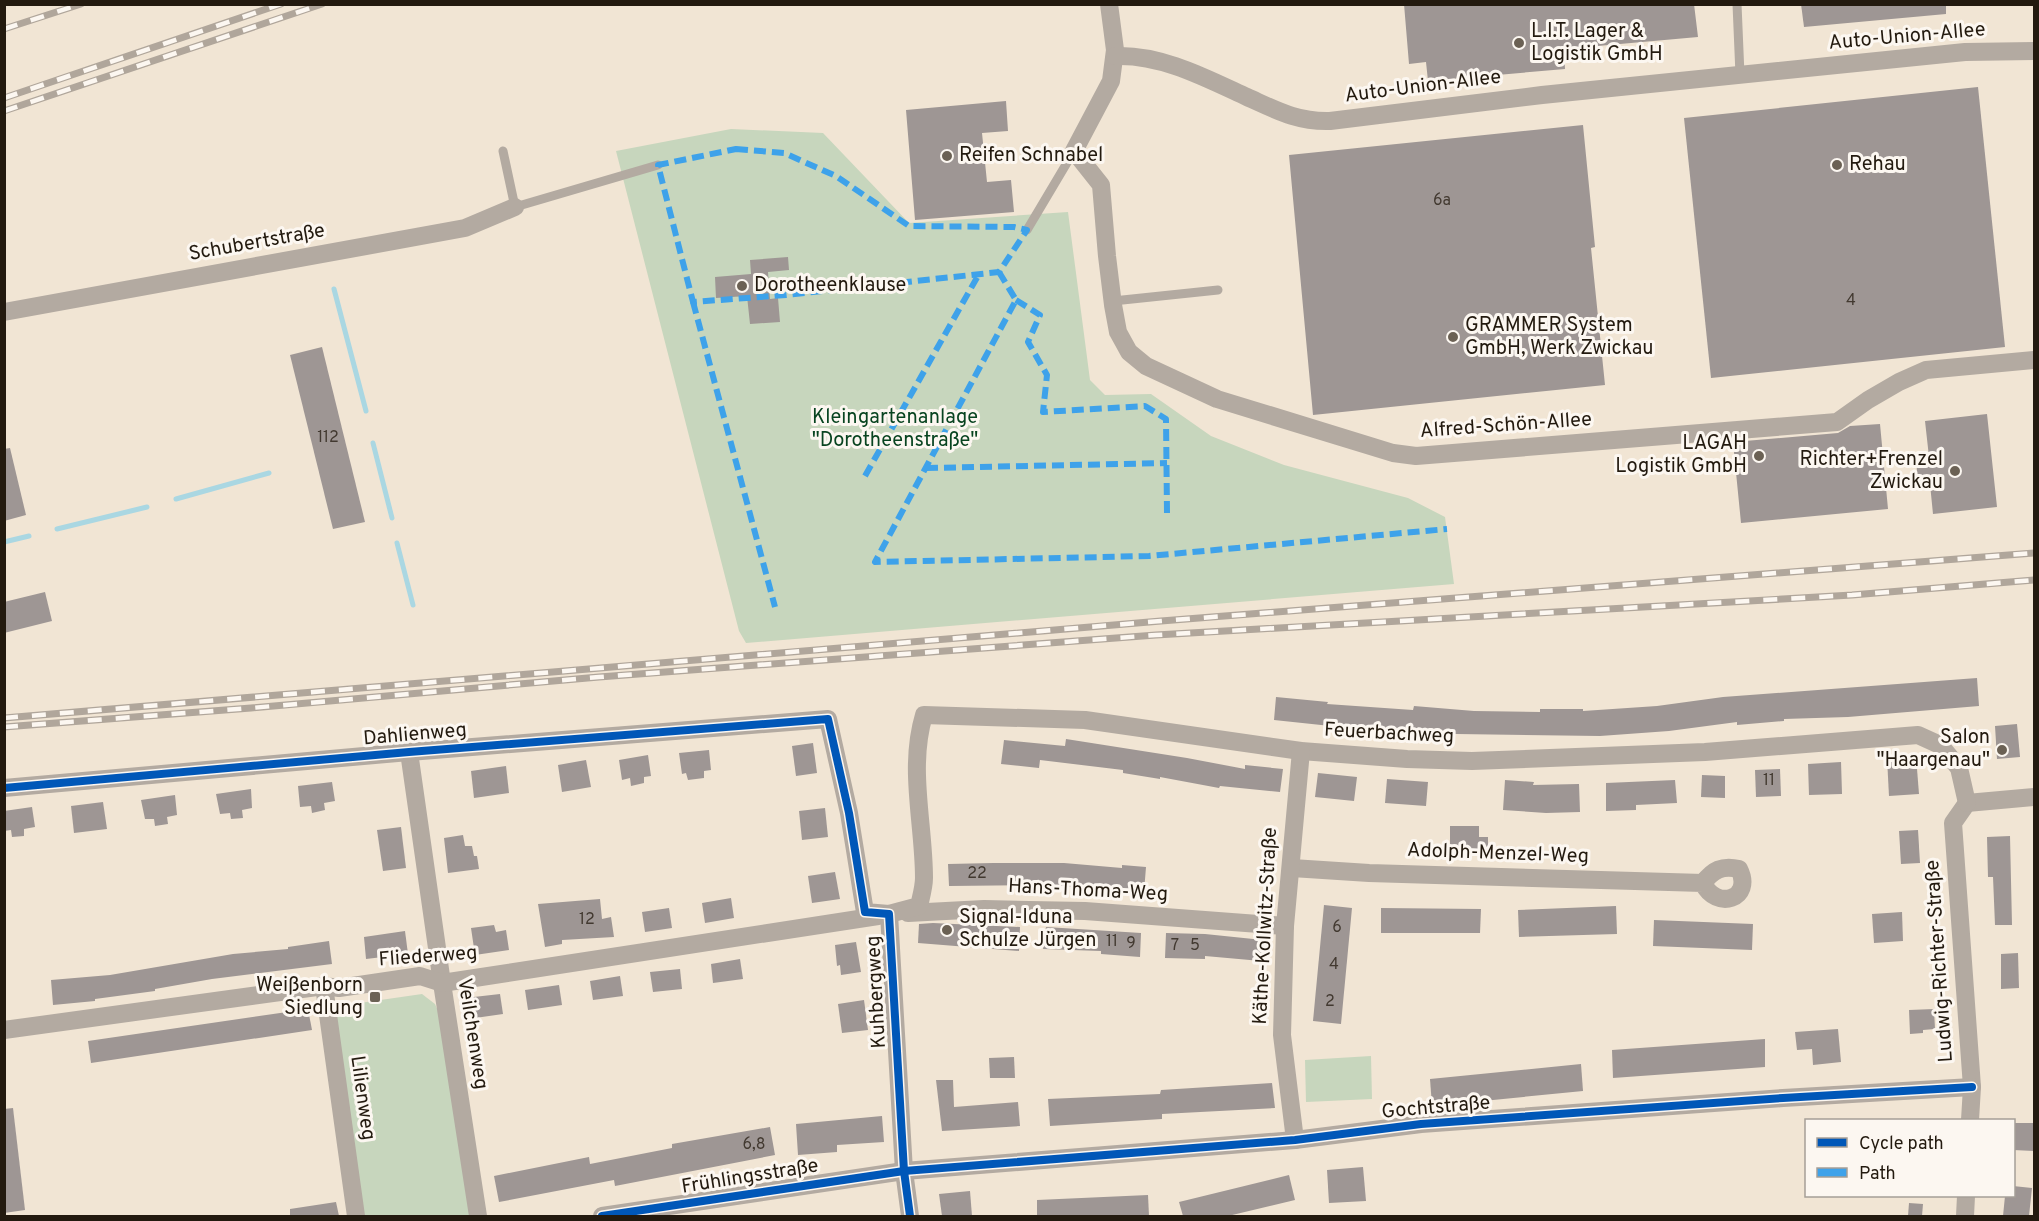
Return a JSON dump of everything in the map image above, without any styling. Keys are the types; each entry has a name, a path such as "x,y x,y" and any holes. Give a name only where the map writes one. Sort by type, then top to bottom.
{"street":[{"path":"1074,151 1111,81 1115,56 1109,4"},
{"name":"Auto-Union-Allee","path":"1115,56 1135,56 1165,64 1212,81 1287,116 1311,121 1340,120 1542,95 1965,52 2034,51"},
{"name":"Alfred-Schön-Allee","path":"1074,151 1101,185 1107,256 1118,332 1128,352 1146,366 1216,399 1393,453 1416,456 1837,422 1883,391 1926,370 2034,360"},
{"name":"Schubertstraße","path":"4,312 465,228 515,207"},
{"name":"Feuerbachweg","path":"889,914 919,906 924,880 916,775 920,729 924,715 1085,720 1301,751 1472,761 1705,752 1918,735 1940,745 1959,768 1967,803"},
{"name":"Dahlienweg","path":"4,788 409,752 828,719"},
{"name":"Kuhbergweg","path":"828,719 849,813 865,912 889,914 904,1171 910,1216"},
{"name":"Käthe-Kollwitz-Straße","path":"1295,1140 1282,1035 1285,926 1301,751"},
{"name":"Veilchenweg","path":"409,752 478,1216"},
{"path":"1967,803 2034,797"},
{"name":"Ludwig-Richter-Straße","path":"1967,803 1953,824 1972,1087 1970,1119"},
{"name":"Adolph-Menzel-Weg","path":"1292,868 1369,873 1703,883"},
{"name":"Hans-Thoma-Weg","path":"889,914 984,909 1085,910 1285,926"},
{"name":"Fliederweg","path":"4,1030 324,986 339,988 420,976 442,982 889,914"},
{"name":"Lilienweg","path":"324,986 356,1216"},
{"name":"Gochtstraße","path":"904,1171 1295,1140 1421,1125 1775,1098 1972,1087"},
{"name":"Frühlingsstraße","path":"602,1216 904,1171"},
{"path":"1965,1216 1966,1197"}],"lane":[{"path":"1737,4 1740,75"},
{"path":"503,150 515,207 658,165"},
{"path":"1027,230 1074,151"},
{"path":"1113,301 1218,290"}],"green space":[{"name":"Kleingartenanlage \"Dorotheenstraße\"","path":"731,129 823,133 909,223 1068,212 1090,380 1105,395 1151,394 1211,436 1284,465 1408,498 1445,517 1454,584 746,643 739,631 616,151"},
{"path":"422,994 435,1004 438,1011 471,1216 363,1216 332,1007"},
{"path":"1371,1056 1372,1099 1306,1102 1305,1060"}],"building":[{"name":"L.I.T. Lager & Logistik GmbH","path":"1404,4 1694,4 1698,37 1564,49 1565,69 1428,81 1426,62 1409,64"},
{"path":"1801,4 1946,4 1946,14 1804,27"},
{"path":"1978,87 2005,347 1711,378 1684,118"},
{"name":"Reifen Schnabel","path":"1006,101 1008,131 982,133 987,182 1011,180 1014,212 915,220 906,110"},
{"path":"1583,125 1595,247 1591,248 1605,385 1313,415 1289,155"},
{"name":"Dorotheenklause","path":"788,257 789,270 768,272 770,299 778,298 780,322 750,324 747,296 716,298 715,277 751,274 750,260"},
{"path":"322,347 365,522 333,529 290,355"},
{"name":"Richter+Frenzel Zwickau","path":"1987,414 1997,507 1933,514 1930,484 1918,486 1916,458 1929,457 1925,421"},
{"path":"1880,424 1888,509 1741,523 1733,442 1838,433 1850,426"},
{"path":"10,448 26,515 4,521 4,449"},
{"path":"45,592 52,621 4,633 4,602"},
{"path":"1977,678 1979,706 1848,717 1784,719 1784,721 1737,725 1737,722 1669,731 1600,736 1457,734 1340,727 1274,720 1276,697 1328,702 1327,704 1413,710 1414,706 1474,711 1540,712 1540,709 1583,709 1583,711 1657,706 1723,697"},
{"path":"2017,724 2020,757 1997,759 1995,726"},
{"path":"1066,739 1245,769 1245,765 1283,769 1280,792 1220,786 1219,788 1123,773 1123,770 1040,760 1039,768 1001,764 1004,740 1065,746"},
{"path":"813,743 817,773 796,776 792,746"},
{"path":"709,750 711,770 704,771 704,778 688,780 686,773 682,774 679,753"},
{"path":"648,755 651,776 644,777 644,783 631,786 630,778 622,780 619,760"},
{"path":"1916,756 1919,794 1889,796 1887,758"},
{"path":"586,760 591,787 562,792 558,765"},
{"path":"1841,762 1842,794 1809,795 1808,764"},
{"path":"506,766 509,793 474,798 471,771"},
{"path":"1780,769 1781,796 1756,797 1755,770"},
{"path":"1318,773 1357,777 1354,801 1315,797"},
{"path":"1702,775 1725,776 1725,798 1701,797"},
{"path":"1387,779 1428,782 1426,806 1385,803"},
{"path":"1505,780 1534,782 1533,785 1579,784 1580,812 1546,813 1503,810"},
{"path":"1675,780 1677,803 1636,805 1636,810 1606,811 1606,783"},
{"path":"332,782 335,801 324,803 325,810 312,813 311,806 300,807 298,786"},
{"path":"251,789 252,808 242,810 243,818 231,819 230,813 220,814 216,794"},
{"path":"175,795 177,815 167,817 168,824 155,826 154,819 145,819 141,800"},
{"path":"103,802 107,829 74,833 71,806"},
{"path":"32,807 35,827 24,829 24,836 12,837 11,830 4,831 4,811"},
{"path":"825,808 828,837 802,840 799,811"},
{"path":"1450,826 1479,826 1479,837 1488,837 1488,851 1450,850"},
{"path":"401,827 406,868 383,871 377,830"},
{"path":"1918,830 1920,863 1901,864 1899,831"},
{"path":"463,835 465,846 472,846 474,856 477,856 479,869 448,873 444,838"},
{"path":"2010,836 2012,925 1995,925 1993,877 1988,877 1987,837"},
{"path":"1064,863 1122,868 1122,865 1146,867 1144,892 1048,885 949,886 948,864"},
{"path":"835,872 840,899 812,903 808,876"},
{"path":"731,898 734,918 705,923 702,903"},
{"path":"600,899 602,919 611,917 614,937 562,940 562,944 545,947 538,904"},
{"path":"1324,905 1352,908 1341,1024 1313,1021"},
{"path":"1616,906 1617,934 1519,937 1518,910"},
{"path":"669,908 672,928 645,932 642,912"},
{"path":"1381,908 1481,909 1480,933 1381,933"},
{"path":"1902,912 1903,941 1874,943 1872,914"},
{"path":"1654,920 1753,924 1752,950 1653,946"},
{"path":"919,924 1020,927 1019,951 918,943"},
{"path":"494,925 496,932 506,930 509,950 475,955 471,928"},
{"path":"1046,927 1141,933 1140,957 1101,954 1101,951 1043,949"},
{"path":"405,931 408,954 366,959 364,937"},
{"path":"1166,933 1205,934 1263,940 1261,961 1205,956 1205,959 1165,958"},
{"path":"329,941 332,964 212,979 155,989 155,991 95,999 95,1001 53,1005 51,980 110,975 233,954 288,949 288,947"},
{"path":"856,942 861,972 841,975 840,965 837,966 835,945"},
{"path":"2018,953 2019,988 2001,989 2001,954"},
{"path":"740,959 743,979 713,983 711,964"},
{"path":"680,969 682,989 653,992 650,972"},
{"path":"620,976 623,996 593,1000 590,981"},
{"path":"559,985 562,1005 528,1010 525,990"},
{"path":"500,994 503,1014 468,1019 465,998"},
{"path":"864,1000 868,1030 842,1033 838,1004"},
{"path":"308,1009 312,1030 91,1063 88,1041"},
{"path":"1934,1009 1935,1029 1910,1034 1909,1010"},
{"path":"1838,1029 1841,1062 1813,1065 1812,1049 1797,1050 1795,1032"},
{"path":"1765,1039 1765,1067 1613,1078 1612,1050"},
{"path":"1014,1057 1015,1078 990,1078 989,1058"},
{"path":"1581,1064 1583,1091 1432,1106 1430,1079"},
{"path":"936,1080 953,1080 954,1107 1018,1102 1020,1126 942,1131"},
{"path":"1272,1083 1275,1108 1162,1114 1162,1119 1050,1126 1048,1099 1160,1094 1161,1090"},
{"path":"13,1108 25,1210 4,1213 4,1109"},
{"path":"882,1116 884,1142 837,1145 837,1152 798,1155 796,1124"},
{"path":"2015,1123 2034,1123 2034,1151 2015,1150"},
{"path":"770,1127 775,1155 615,1186 614,1180 499,1202 494,1176 589,1157 590,1164 672,1148 672,1144"},
{"path":"1363,1167 1366,1201 1329,1203 1327,1170"},
{"path":"1289,1175 1295,1200 1228,1216 1183,1216 1179,1202"},
{"path":"2015,1186 2032,1188 2029,1216 2003,1216 2005,1197 2015,1197"},
{"path":"970,1191 972,1216 942,1216 939,1194"},
{"path":"1148,1195 1149,1216 1037,1216 1037,1200"},
{"path":"336,1202 339,1216 290,1216 290,1209"},
{"path":"1909,1203 1923,1204 1922,1216 1908,1216"}],"waterway":[{"path":"334,289 366,411"},
{"path":"373,443 392,518"},
{"path":"176,499 269,473"},
{"path":"57,529 147,507"},
{"path":"4,542 29,536"},
{"path":"397,543 413,605"}],"railway":[{"path":"4,29 81,4"},
{"path":"4,98 281,4"},
{"path":"4,111 322,4"},
{"path":"4,718 1161,621 2034,553"},
{"path":"4,727 599,677 1156,635 1852,595 2034,580"}],"marked path":[{"path":"736,149 784,153 836,176 909,226 1014,227 1027,230 999,272 786,295 693,302 658,165 736,149"},
{"path":"999,272 1016,300 875,562 1149,556 1447,529"},
{"path":"865,476 979,274"},
{"path":"1016,300 1040,315 1028,342 1047,375 1043,412 1145,406 1166,419 1167,513"},
{"path":"693,302 775,607"},
{"path":"926,468 1167,463"}],"cycle path":[{"path":"4,788 409,752 828,719 849,813 865,912 889,914 904,1171 910,1216"},
{"path":"602,1216 904,1171 1295,1140 1421,1124 1972,1087"}],"place":[{"name":"L.I.T. Lager & Logistik GmbH","path":"1519,43"},
{"name":"Reifen Schnabel","path":"947,156"},
{"name":"Rehau","path":"1837,165"},
{"name":"Dorotheenklause","path":"742,286"},
{"name":"GRAMMER System GmbH, Werk Zwickau","path":"1453,337"},
{"name":"LAGAH Logistik GmbH","path":"1759,456"},
{"name":"Richter+Frenzel Zwickau","path":"1955,471"},
{"name":"Salon \"Haargenau\"","path":"2002,750"},
{"name":"Signal-Iduna Schulze Jürgen","path":"947,930"},
{"name":"Weißenborn Siedlung","path":"375,997"}]}
